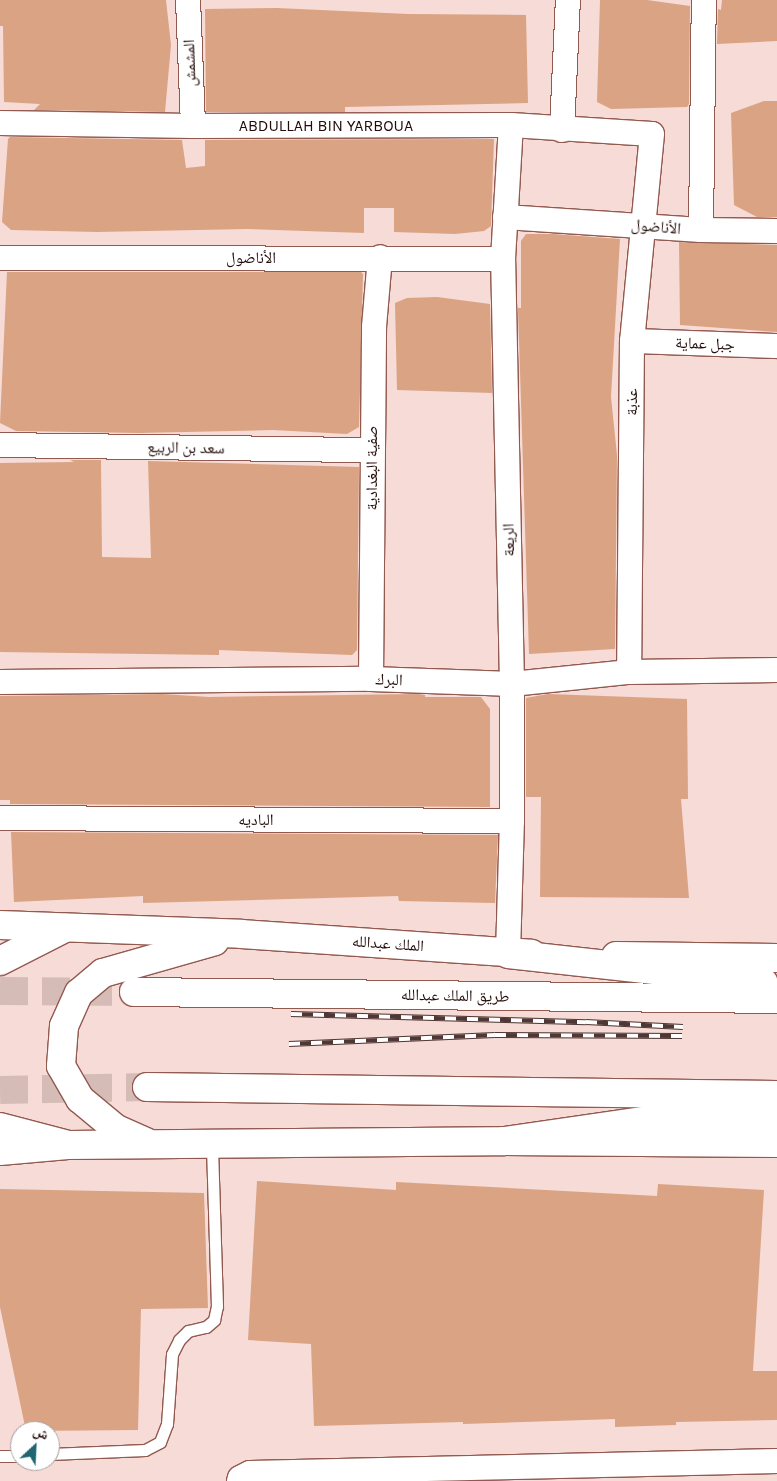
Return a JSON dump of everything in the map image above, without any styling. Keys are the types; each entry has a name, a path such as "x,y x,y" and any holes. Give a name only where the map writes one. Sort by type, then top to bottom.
{"main road":[{"name":"الملك عبدالله","path":"0,925 241,934 508,954 777,958"},
{"path":"0,961 65,928"},
{"path":"152,1144 115,1128 80,1099 61,1066 64,1026 78,993 103,973 241,934"},
{"path":"508,954 747,981 777,982"},
{"name":"طريق الملك عبدالله","path":"134,992 777,999"},
{"path":"147,1088 777,1095"},
{"path":"504,1141 664,1118 777,1118"},
{"path":"0,1128 68,1145"},
{"path":"0,1151 68,1145 152,1144 504,1141 777,1143"}],"street":[{"name":"المشمش","path":"188,0 193,126"},
{"path":"562,130 568,0"},
{"path":"701,230 704,0"},
{"name":"ABDULLAH BIN YARBOUA","path":"0,123 193,126 511,125 562,130 652,134"},
{"name":"الريعة","path":"508,954 512,821 512,684 503,259 511,125"},
{"name":"عذبة","path":"629,672 632,341 652,134"},
{"name":"الأناضول","path":"505,218 701,230 777,231"},
{"name":"الأناضول","path":"0,258 503,259"},
{"name":"صفية البغدادية","path":"371,679 374,327 380,258"},
{"name":"جبل عماية","path":"632,341 777,346"},
{"name":"سعد بن الربيع","path":"0,444 372,450"},
{"name":"البرك","path":"0,682 371,679 512,684 629,672 777,670"},
{"name":"الباديه","path":"0,818 512,821"},
{"path":"239,1481 240,1478 250,1472 777,1462"}],"lane":[{"path":"60,1454 145,1450 160,1442 167,1424 172,1354 179,1340 188,1331 206,1327 214,1320 217,1306 212,1144"}],"building":[{"path":"0,0 166,0 171,45 165,112 34,110 40,104 4,102 3,26 0,26"},
{"path":"600,0 647,0 690,6 689,104 687,107 611,109 597,102"},
{"path":"722,0 777,0 777,41 717,44 718,9 721,10"},
{"path":"277,8 408,14 526,15 528,103 345,107 345,112 206,112 205,9"},
{"path":"764,101 777,101 777,217 757,217 734,205 731,113"},
{"path":"10,137 182,140 186,168 205,166 205,140 494,139 491,226 484,231 455,234 394,232 394,208 364,208 364,233 247,229 97,232 11,230 2,222 8,139"},
{"path":"526,234 620,239 611,397 617,455 615,649 529,654 518,308 521,308 521,241"},
{"path":"679,242 777,245 777,332 680,325"},
{"path":"7,272 361,272 363,274 359,427 347,434 273,430 139,433 16,431 0,423"},
{"path":"437,297 490,304 492,393 397,390 395,303 407,298"},
{"path":"70,460 101,460 102,557 151,558 148,461 359,467 357,650 352,655 219,650 219,655 0,652 0,463 74,462"},
{"path":"162,694 209,697 419,694 425,695 425,697 481,697 490,709 490,807 10,804 10,800 0,800 0,696"},
{"path":"548,694 687,699 688,799 681,799 689,898 540,897 541,797 526,797 526,698"},
{"path":"11,832 498,835 495,903 399,901 398,896 143,903 143,896 14,902"},
{"path":"257,1181 396,1190 396,1182 657,1196 658,1184 764,1190 753,1371 777,1371 777,1420 676,1422 676,1425 615,1427 615,1419 314,1426 311,1344 248,1340"},
{"path":"0,1189 204,1193 208,1308 141,1309 138,1430 60,1431 60,1421 24,1421 0,1307"}],"tunnel":[{"path":"0,991 134,992"},
{"path":"0,1090 147,1087"}],"railway":[{"path":"291,1014 586,1022 683,1027"},
{"path":"289,1044 495,1035 682,1036"}]}
